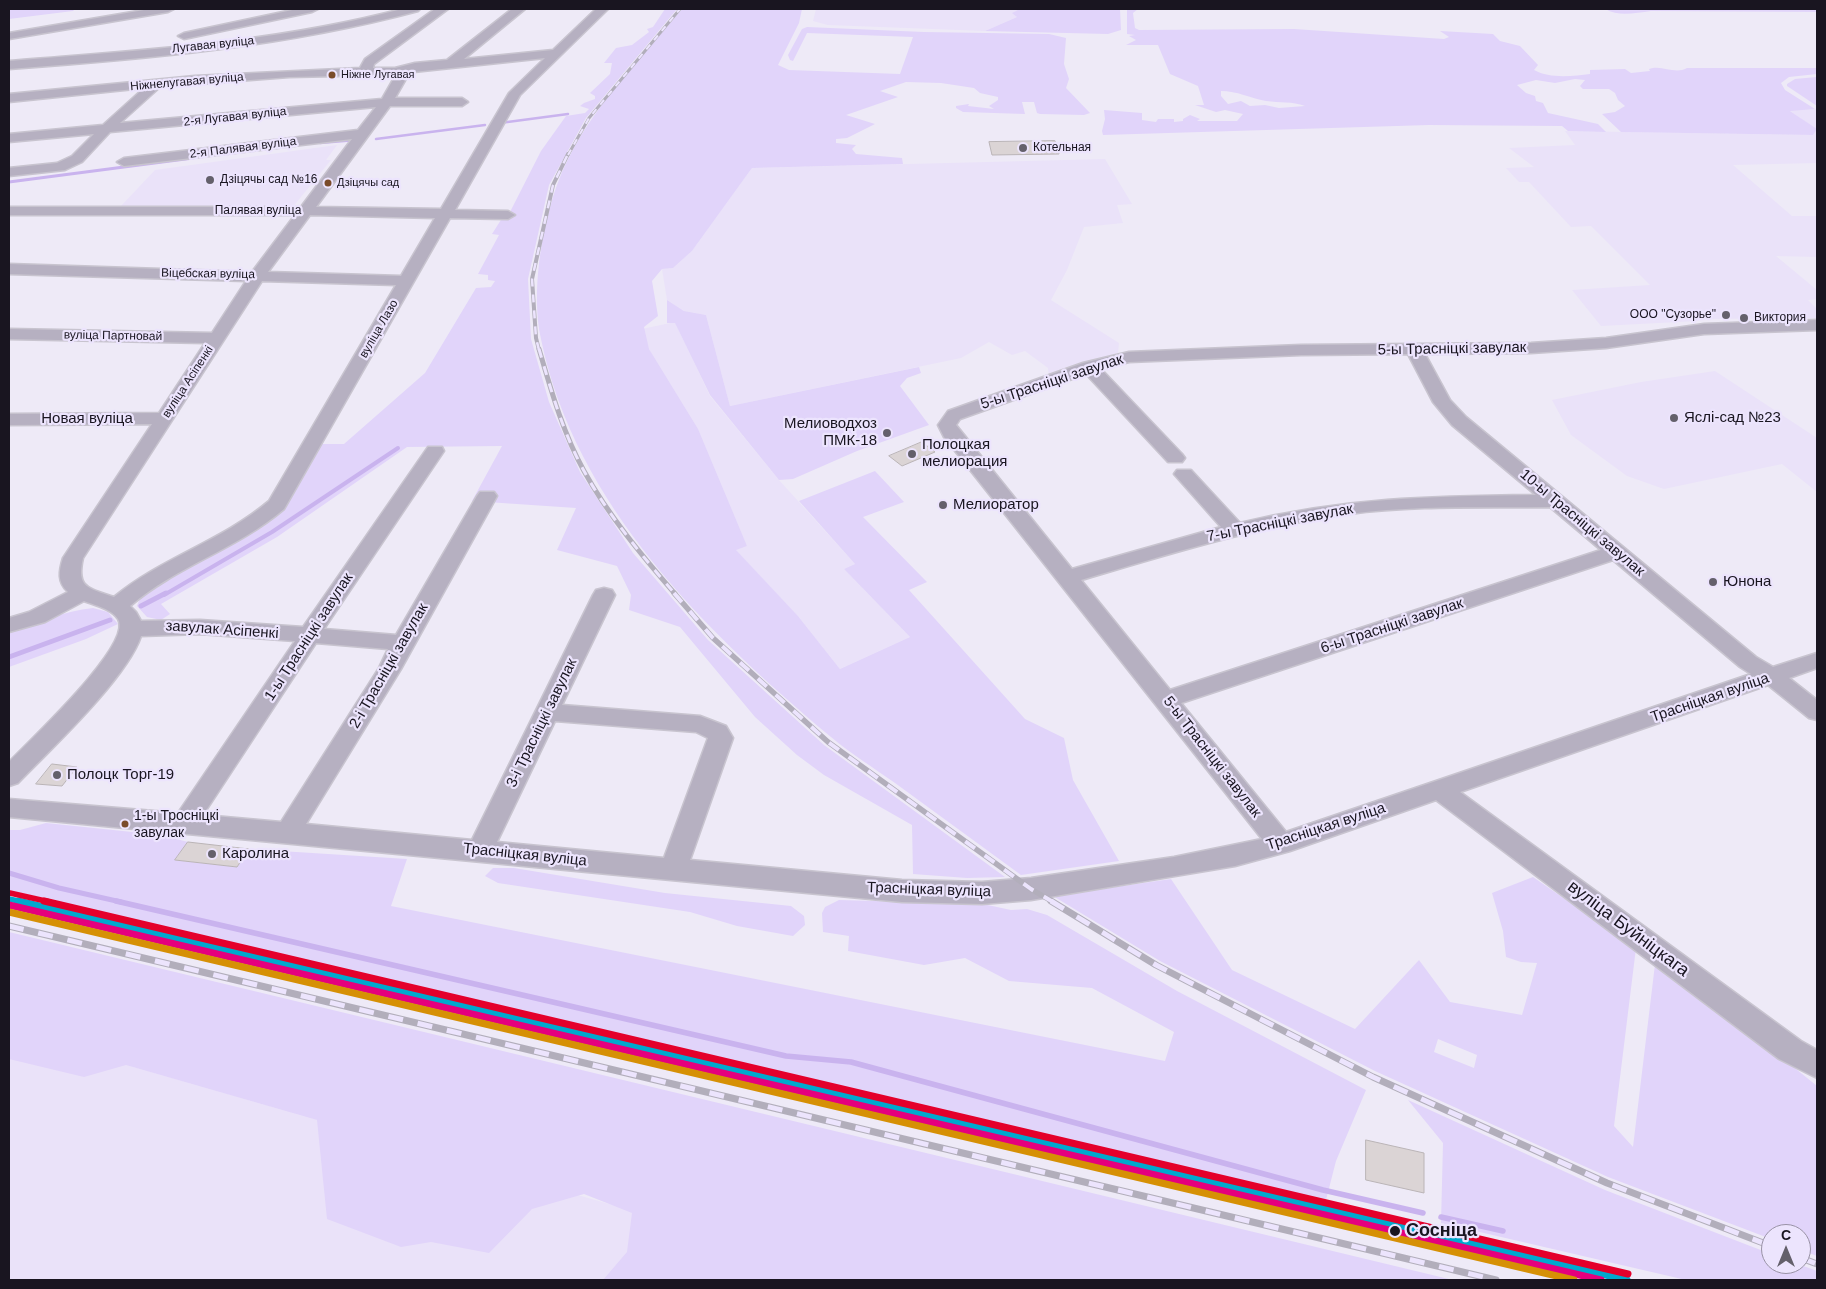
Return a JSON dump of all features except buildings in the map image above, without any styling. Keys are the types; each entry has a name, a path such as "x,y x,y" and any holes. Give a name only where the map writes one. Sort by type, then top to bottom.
{"street":[{"path":"9,36 163,9 176,30 210,75 220,78"},
{"path":"176,30 312,9"},
{"name":"Лугавая вуліца","path":"9,66 288,38 414,9"},
{"path":"442,9 370,62 366,71 395,72 416,67 558,53"},
{"path":"451,63 519,9"},
{"name":"вуліца Лазо","path":"116,606 153,578 226,540 268,514 276,505 514,93 602,9"},
{"name":"Ніжнелугавая вуліца","path":"9,98 220,78 366,71"},
{"name":"вуліца Асіпенкі","path":"116,606 83,593 72,586 68,577 73,558 258,275 386,102 401,77 395,72"},
{"path":"9,172 60,167 77,159 106,129 155,85"},
{"name":"2-я Лугавая вуліца","path":"9,138 386,102 462,102"},
{"name":"2-я Палявая вуліца","path":"124,162 362,134"},
{"name":"Палявая вуліца","path":"9,211 305,211 508,215"},
{"name":"Віцебская вуліца","path":"9,268 407,281"},
{"name":"5-ы Трасніцкі завулак","path":"1281,844 1167,699 951,432 947,425 954,415 1089,367 1129,357 1301,350 1414,350 1550,346 1606,343 1704,329 1817,325"},
{"name":"вуліца Партновай","path":"9,334 217,338"},
{"name":"10-ы Трасніцкі завулак","path":"1414,350 1442,402 1459,422 1748,662 1771,676 1817,712"},
{"path":"1089,367 1180,466 1234,529"},
{"name":"Новая вуліца","path":"9,419 164,418"},
{"name":"1-ы Трасніцкі завулак","path":"184,824 292,664 307,637 435,452"},
{"name":"2-і Трасніцкі завулак","path":"288,832 390,669 487,496"},
{"name":"7-ы Трасніцкі завулак","path":"1069,577 1234,529 1322,511 1399,503 1556,501"},
{"name":"6-ы Трасніцкі завулак","path":"1167,699 1617,552"},
{"path":"9,625 37,616 83,593"},
{"name":"3-і Трасніцкі завулак","path":"480,850 604,595"},
{"path":"9,777 106,672 129,641 132,629 129,620 116,606"},
{"name":"завулак Асіпенкі","path":"132,629 158,626 231,628 307,637 403,643"},
{"name":"Трасніцкая вуліца","path":"9,808 288,832 902,891 982,893 1031,889 1235,856 1281,844 1817,660"},
{"path":"546,712 700,724 717,732 721,738 673,870"},
{"name":"вуліца Буйніцкага","path":"1440,790 1790,1050 1817,1066"}],"shaded area":[{"path":"9,9 75,9 73,11 9,19"},
{"path":"665,9 677,9 586,118 549,185 528,279 531,339 549,402 580,472 633,553 708,640 824,745 1005,877 967,878 913,874 912,825 824,775 797,755 755,717 680,627 629,610 631,595 617,566 557,550 576,508 472,501 502,446 407,447 277,537 161,604 170,614 161,620 147,617 137,606 141,595 272,515 319,444 344,444 425,373 476,288 491,287 495,281 488,280 488,275 478,274 499,235 492,234 506,212 510,212 541,151 566,116 585,113 589,109 580,106 595,99 595,96 590,93 610,74 612,63 604,63 616,48 632,45 649,32 647,29 653,27"},
{"path":"682,9 802,9 799,23 778,65 789,70 900,74 913,37 807,33 793,61 790,60 788,55 802,29 807,27 924,32 1049,34 1066,38 1064,64 1069,79 1066,88 1090,113 1084,115 1040,114 1037,113 1034,102 1022,102 1025,114 963,112 956,108 956,106 969,104 968,106 994,109 989,106 998,100 998,97 980,93 974,88 941,83 906,82 880,91 898,97 846,115 875,124 847,138 836,139 836,143 856,145 852,149 856,154 902,158 903,164 752,168 692,251 673,268 662,269 652,281 658,316 644,327 649,349 698,429 747,546 736,550 798,616 840,669 910,637 844,569 855,564 799,501 875,471 904,502 863,517 927,582 909,590 1025,719 1064,738 1073,780 1119,861 1021,875 846,749 784,697 694,609 652,561 615,510 583,457 558,399 541,339 538,321 537,282 546,221 567,160 580,137 612,92"},
{"path":"816,9 1035,9 985,31 828,25 813,21"},
{"path":"1012,9 1120,9 1121,30 1108,34 985,31 1017,17 1012,13 1018,10"},
{"path":"1127,9 1138,9 1133,13 1135,28 1139,30 1294,29 1444,39 1449,37 1440,31 1493,34 1500,41 1520,46 1538,65 1534,70 1554,76 1590,74 1590,70 1625,69 1631,73 1650,71 1649,69 1654,68 1682,70 1687,68 1817,68 1817,74 1789,77 1781,83 1785,90 1815,109 1790,111 1817,129 1813,135 1621,132 1602,114 1615,112 1625,106 1618,100 1615,93 1609,89 1583,89 1580,86 1585,80 1575,79 1555,83 1536,80 1517,85 1526,93 1535,96 1536,101 1543,103 1548,113 1598,124 1606,132 1568,131 1562,126 1429,125 1103,135 1104,110 1142,113 1142,120 1156,122 1158,119 1174,119 1174,122 1183,121 1183,119 1190,115 1200,119 1197,121 1237,121 1243,114 1225,110 1216,112 1195,105 1204,105 1198,86 1170,74 1158,45 1126,45 1136,40 1129,36 1135,35 1127,34","holes":["1221,91 1266,101 1305,106 1279,108 1265,105 1250,106 1241,101 1228,104 1221,96"]},
{"path":"1605,9 1817,9 1817,12 1651,11 1621,14"},
{"path":"1817,77 1817,106 1787,86 1787,84 1795,79"},
{"path":"1817,109 1817,163 1733,165 1792,216 1817,216 1817,257 1776,256 1817,290 1817,299 1808,300 1817,309 1817,318 1703,319 1697,321 1601,326 1572,290 1650,285 1591,226 1571,227 1529,182 1519,182 1506,168 1534,167 1509,148 1575,145 1565,131 1813,135 1816,129 1789,110"},
{"name":"Дзіцячы сад №16","path":"337,145 326,160 331,160 292,208 121,206 155,170"},
{"path":"1105,159 1132,204 1117,205 1123,223 1084,227 1067,270 1051,300 1119,343 1118,353 1049,377 1048,368 1025,351 1012,355 989,342 961,358 730,406 706,315 684,311 667,300 662,269 673,268 692,251 752,168"},
{"path":"667,300 684,311 706,315 730,406 919,367 921,373 907,378 900,386 929,425 857,451 793,479 779,480 710,395 675,323 667,323"},
{"path":"675,322 710,396 779,480 855,564 844,569 910,637 840,669 798,616 735,550 747,546 649,349 642,329"},
{"name":"Яслі-сад №23","path":"1715,371 1817,438 1817,492 1782,464 1664,489 1627,476 1571,435 1552,400 1641,382"},
{"path":"93,608 108,612 118,624 86,639 9,667 9,630 61,614"},
{"path":"46,823 161,835 188,842 175,860 237,867 249,849 407,859 391,906 1165,1061 1174,1032 1092,988 1009,981 965,958 924,965 848,951 849,936 823,932 822,913 825,907 839,900 983,904 1011,910 1027,909 1047,915 1177,991 1366,1090 1336,1161 1326,1200 9,890 9,830 20,830"},
{"path":"493,868 514,868 665,893 791,906 804,916 805,925 793,936 737,926 690,912 498,883 485,876"},
{"path":"1533,877 1636,948 1614,1126 1633,1147 1656,956 1817,1086 1817,1256 1811,1254 1811,1224 1761,1224 1761,1235 1608,1177 1375,1071 1160,961 1053,896 1171,879 1232,970 1355,1029 1419,960 1450,1002 1522,1015 1537,963 1521,962 1506,957 1503,931 1492,893","holes":["1438,1039 1477,1055 1474,1068 1434,1052"]},
{"path":"9,932 1453,1280 603,1280 627,1252 632,1213 584,1194 532,1209 489,1253 431,1242 401,1247 327,1219 317,1120 126,1065 84,1077 9,1059"},
{"path":"9,1031 560,1190 876,1280 9,1280"},
{"path":"1408,1100 1605,1190 1761,1250 1761,1274 1811,1274 1811,1269 1817,1271 1817,1280 1686,1280 1441,1223 1443,1143"}],"waterway":[{"path":"500,123 568,114"},
{"path":"376,139 485,125"},
{"path":"320,143 356,140"},
{"path":"9,182 193,158"},
{"path":"164,595 272,532 398,448"},
{"path":"141,606 166,593"},
{"path":"9,657 110,620"},
{"path":"9,873 59,888 121,902"},
{"path":"116,901 786,1056 851,1062 1323,1190 1423,1213"},
{"path":"1441,1217 1503,1231"}],"railway":[{"path":"568,155 589,118 680,9"},
{"path":"539,350 536,338 532,279 553,185 568,154"},
{"path":"539,349 564,427 584,471 615,520 676,595"},
{"path":"674,593 713,638 828,742 1031,889 1053,902"},
{"path":"1051,901 1156,965 1373,1077 1607,1183 1761,1242"},
{"path":"9,926 1496,1280"},
{"path":"1811,1262 1817,1264"}],"transit line":[{"path":"10,893 1628,1274"},
{"path":"9,899 1627,1280"},
{"path":"9,905 1601,1280"},
{"path":"9,912 1574,1280"}],"place":[{"name":"Ніжне Лугавая","path":"332,75"},
{"name":"Котельная","path":"1023,148"},
{"name":"Дзіцячы сад №16","path":"210,180"},
{"name":"Дзіцячы сад","path":"328,183"},
{"name":"ООО \"Сузорье\"","path":"1726,315"},
{"name":"Виктория","path":"1744,318"},
{"name":"Яслі-сад №23","path":"1674,418"},
{"name":"Мелиоводхоз ПМК-18","path":"887,433"},
{"name":"Полоцкая мелиорация","path":"912,454"},
{"name":"Мелиоратор","path":"943,505"},
{"name":"Юнона","path":"1713,582"},
{"name":"Полоцк Торг-19","path":"57,775"},
{"name":"1-ы Тросніцкі завулак","path":"125,824"},
{"name":"Каролина","path":"212,854"},
{"name":"Сосніца","path":"1395,1231"}]}
